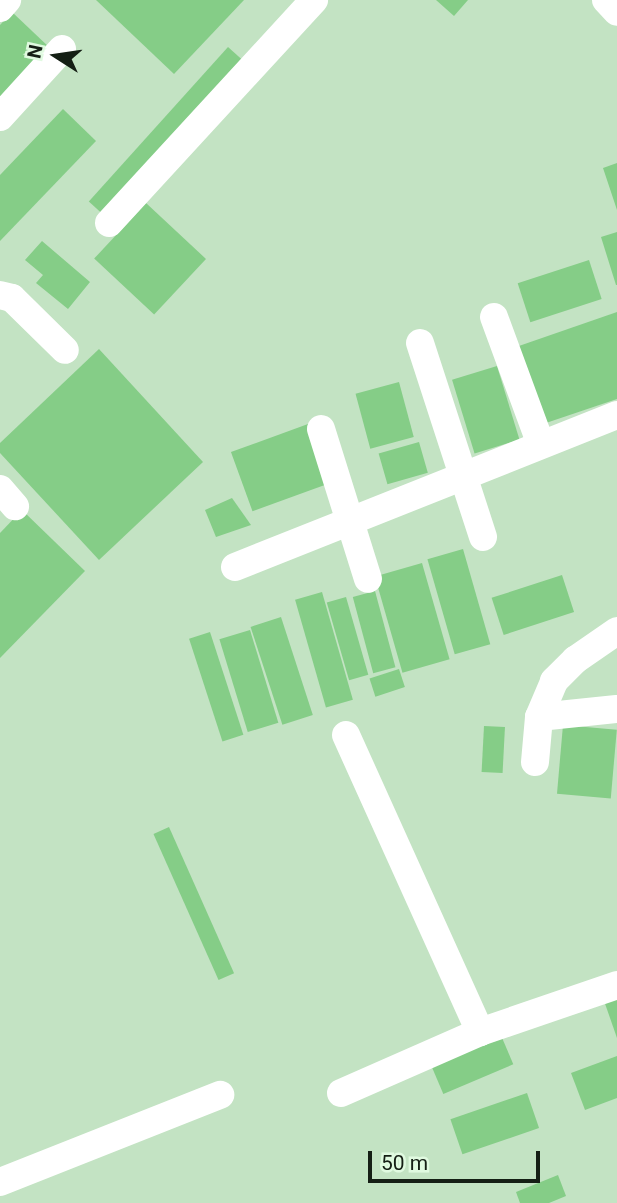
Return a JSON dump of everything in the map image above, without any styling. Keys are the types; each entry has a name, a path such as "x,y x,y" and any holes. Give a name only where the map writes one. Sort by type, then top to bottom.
{"street":[{"path":"0,8 7,0"},
{"path":"110,223 314,0"},
{"path":"606,0 617,12"},
{"path":"0,117 62,49"},
{"path":"0,295 12,298 65,350"},
{"path":"494,317 541,445"},
{"path":"420,343 483,537"},
{"path":"235,567 617,415"},
{"path":"321,429 369,579"},
{"path":"535,762 539,717 554,681 575,660 617,631"},
{"path":"539,717 617,709"},
{"path":"346,735 480,1032"},
{"path":"341,1093 480,1032 617,985"},
{"path":"0,1182 220,1095"}],"shaded area":[{"path":"0,0 617,0 617,1203 0,1203"}],"building":[{"path":"96,0 244,0 174,74"},
{"path":"436,0 468,0 454,16"},
{"path":"12,12 51,49 0,103 0,25"},
{"path":"228,47 246,63 107,218 89,202"},
{"path":"63,109 96,141 0,241 0,175"},
{"path":"617,163 617,210 603,168"},
{"path":"146,203 206,259 154,315 94,259"},
{"path":"617,232 617,285 616,285 601,237"},
{"path":"42,241 90,282 68,309 36,283 43,275 25,260"},
{"path":"589,260 602,299 530,322 518,283"},
{"path":"617,312 617,399 543,424 516,347"},
{"path":"99,349 203,462 99,560 0,453 0,443"},
{"path":"497,366 520,440 475,453 452,380"},
{"path":"399,382 414,437 370,449 356,394"},
{"path":"308,424 330,483 252,511 231,452"},
{"path":"419,442 428,473 387,484 379,454"},
{"path":"232,498 251,525 216,537 205,510"},
{"path":"22,510 85,571 0,658 0,533"},
{"path":"463,549 490,644 455,654 427,559"},
{"path":"422,563 450,659 402,673 375,577"},
{"path":"562,575 574,612 504,635 492,598"},
{"path":"375,591 395,667 373,673 353,597"},
{"path":"322,592 353,700 326,707 295,600"},
{"path":"346,597 368,675 349,680 327,603"},
{"path":"281,617 313,715 282,725 251,627"},
{"path":"250,630 278,723 248,732 219,639"},
{"path":"210,632 243,735 222,742 189,639"},
{"path":"399,669 405,687 375,697 370,679"},
{"path":"563,725 617,730 611,798 557,794"},
{"path":"484,726 505,727 503,773 482,772"},
{"path":"169,827 234,973 219,980 153,834"},
{"path":"617,990 617,1038 602,995"},
{"path":"500,1033 513,1064 443,1094 430,1063"},
{"path":"617,1056 617,1098 585,1110 571,1073"},
{"path":"527,1093 539,1128 462,1154 450,1119"},
{"path":"558,1175 566,1196 549,1203 520,1203 516,1192"}]}
